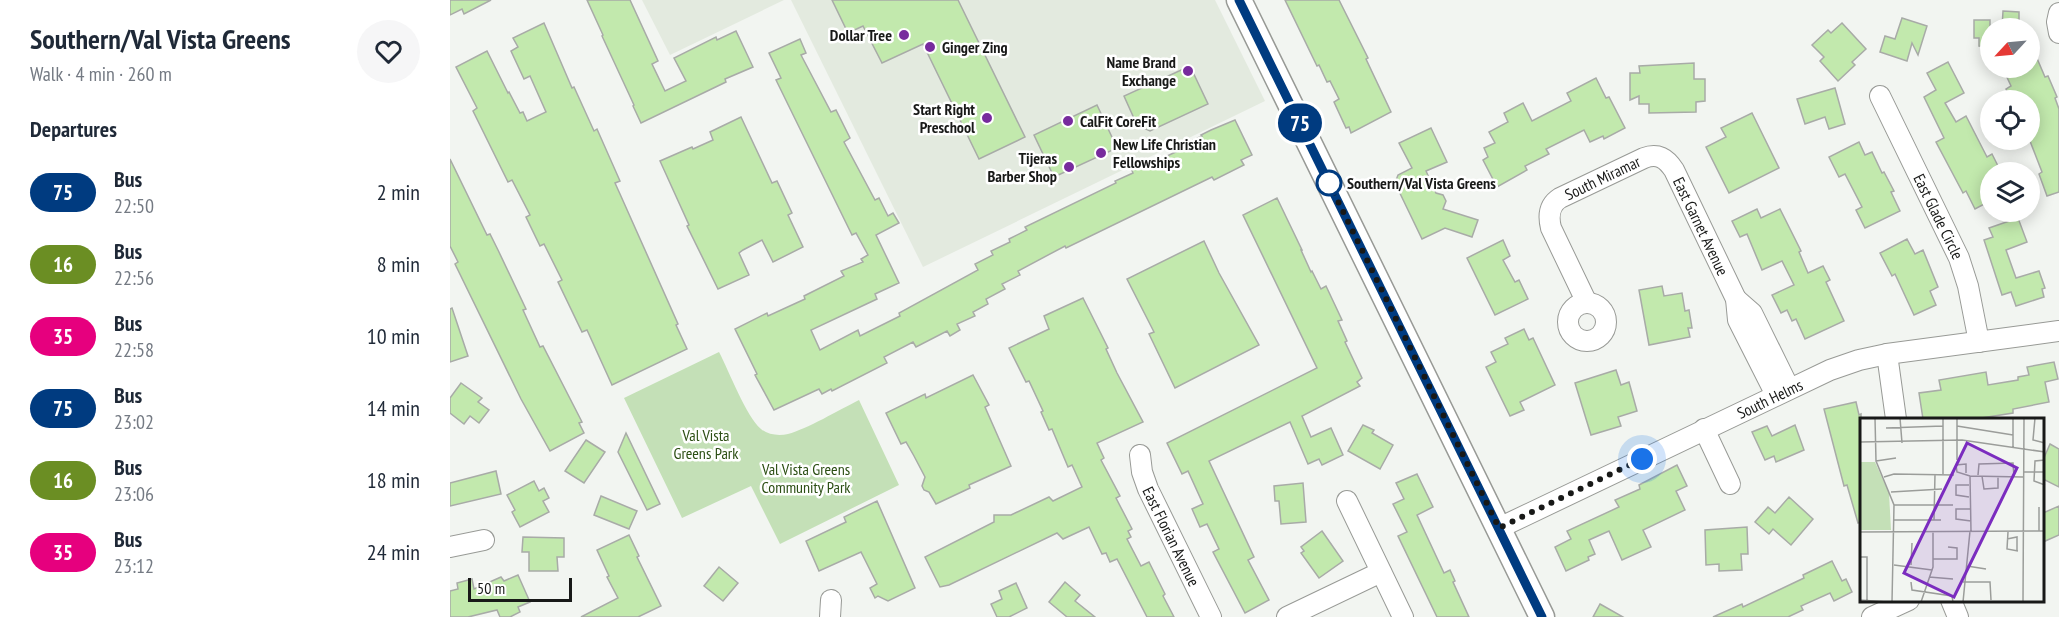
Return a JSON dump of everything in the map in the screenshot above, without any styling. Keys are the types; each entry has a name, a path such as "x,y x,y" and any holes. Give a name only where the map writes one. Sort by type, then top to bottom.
{"main road":[{"path":"1239,0 1542,617"}],"street":[{"name":"East Glade Circle","path":"1880,96 1959,258 1968,286 1979,342"},
{"name":"South Miramar","path":"1587,303 1551,228 1550,211 1555,201 1644,158 1662,157"},
{"name":"East Garnet Avenue","path":"1662,157 1674,170 1736,299 1752,313 1783,392"},
{"name":"South Helms","path":"1499,528 1837,367 1887,354 2059,331"},
{"path":"1887,354 1896,418"},
{"path":"1704,429 1730,484"},
{"name":"East Florian Avenue","path":"1140,455 1142,472 1148,489 1211,617"},
{"path":"1347,501 1403,617"},
{"path":"450,548 484,540"},
{"path":"1287,617 1381,572"},
{"path":"1872,617 1905,602"},
{"path":"1952,602 1958,617"}],"shaded area":[{"path":"642,0 784,0 670,55"},
{"path":"791,0 1215,0 1265,101 923,267"}],"green space":[{"path":"719,352 755,423 770,434 785,435 796,432 859,400 899,485 780,544 751,486 682,518 624,398"}],"building":[{"path":"450,0 491,0 464,14 462,9 450,15"},
{"path":"587,0 630,0 658,61 652,64 665,91 686,81 674,58 716,37 717,40 736,31 753,67 641,123"},
{"path":"832,0 958,0 1025,137 979,159 923,44 882,63 863,26 848,33"},
{"path":"1285,0 1339,0 1368,58 1366,59 1391,112 1351,133 1349,127 1346,128 1334,102 1339,99 1330,81 1327,82 1319,65 1317,66"},
{"path":"2003,11 2019,12 2019,18 2003,18"},
{"path":"1902,18 1927,26 1918,55 1912,43 1907,61 1880,52 1885,36 1895,39"},
{"path":"1974,20 1980,20 1980,46 1979,38 1974,38"},
{"path":"544,23 572,88 574,87 594,131 597,129 620,181 615,183 687,349 612,385 587,330 582,332 558,282 562,280 544,244 540,246 526,217 530,215 512,180 508,182 473,111 477,108 456,67 487,51 508,93 527,121 546,112 530,76 524,79 511,51 518,47 513,38"},
{"path":"1842,23 1866,49 1852,62 1855,65 1838,81 1820,61 1824,57 1812,45 1828,30 1831,33"},
{"path":"800,39 806,53 801,55 831,112 836,110 850,138 844,142 875,200 879,198 888,216 893,213 899,223 876,235 899,283 875,294 877,299 811,330 820,350 858,330 860,336 900,316 899,313 978,270 975,264 993,255 991,251 1010,242 1009,239 1027,230 1025,227 1116,183 1115,181 1133,173 1131,168 1145,162 1146,166 1182,149 1181,146 1211,130 1235,120 1252,155 1241,160 1244,165 1214,180 1212,177 1066,248 1065,246 1018,271 1020,275 1002,284 1005,289 986,299 988,304 973,312 975,316 957,324 960,330 950,336 947,331 916,347 913,342 884,357 887,363 832,391 831,389 822,394 819,389 774,410 755,375 757,374 735,329 767,313 768,316 805,299 804,296 844,276 841,271 863,262 861,259 868,255 856,233 852,235 776,80 781,78 769,53"},
{"path":"1948,62 1964,93 1945,103 1956,122 1966,116 1980,143 1980,150 1983,150 1987,157 1992,154 1996,162 1980,162 1980,206 1975,209 1966,191 1963,193 1936,142 1944,138 1924,97 1936,90 1927,73"},
{"path":"1694,63 1694,79 1705,79 1705,101 1696,102 1696,112 1649,113 1649,104 1639,104 1639,96 1630,100 1630,73 1640,73 1639,66"},
{"path":"2040,65 2045,77 2048,76 2057,97 2055,98 2059,109 2059,192 2047,196 2040,177 2042,172 2040,162 2033,150 2040,150 2040,90 2006,90 2011,86 2007,78 2040,78"},
{"path":"1190,66 1208,104 1150,131 1137,125 1124,96"},
{"path":"1596,78 1625,128 1604,139 1603,136 1590,142 1584,130 1546,149 1549,154 1525,166 1527,170 1497,187 1483,160 1488,157 1484,148 1495,143 1489,132 1508,122 1504,113 1523,103 1532,121 1571,101 1567,93"},
{"path":"1835,88 1845,124 1829,129 1825,117 1805,124 1797,99"},
{"path":"1097,105 1117,148 1054,177 1034,135"},
{"path":"1752,113 1779,168 1729,193 1706,147 1726,137 1721,128"},
{"path":"741,117 772,183 777,181 792,213 788,215 803,247 773,262 762,240 739,253 749,275 718,289 687,226 689,225 660,161 713,140 710,132"},
{"path":"1431,128 1447,162 1426,171 1436,193 1443,195 1446,201 1443,209 1478,220 1472,237 1445,228 1422,239 1395,183 1398,175 1412,168 1399,143"},
{"path":"1859,142 1865,155 1872,152 1882,173 1884,172 1894,191 1891,192 1900,211 1865,228 1856,210 1862,207 1845,174 1839,177 1829,157"},
{"path":"450,159 487,235 490,234 498,250 526,309 523,310 540,347 543,346 582,422 579,423 584,433 550,451 521,399 455,264 458,262 450,246"},
{"path":"1277,198 1311,272 1321,289 1326,286 1342,320 1338,321 1347,341 1345,342 1362,378 1357,382 1360,386 1302,416 1311,437 1331,428 1343,455 1322,465 1319,459 1308,464 1290,422 1209,461 1254,557 1248,560 1269,600 1245,613 1213,552 1219,549 1207,524 1200,527 1192,509 1203,504 1188,471 1182,474 1167,443 1317,368 1243,215"},
{"path":"1757,209 1761,218 1780,209 1801,251 1799,252 1808,273 1823,266 1830,280 1826,282 1844,321 1805,339 1796,319 1792,321 1787,310 1781,313 1772,295 1794,285 1782,261 1762,270 1747,234 1740,237 1732,221"},
{"path":"2006,222 2020,222 2027,242 2006,250 2016,278 2039,271 2045,288 2042,289 2044,297 2016,306 2011,292 2002,295 1984,240 1993,237 1989,228"},
{"path":"1907,239 1915,254 1923,250 1938,287 1930,291 1936,305 1914,315 1895,274 1892,276 1880,253"},
{"path":"1503,240 1510,256 1503,260 1515,282 1519,280 1528,299 1495,315 1467,258"},
{"path":"1204,241 1259,345 1175,388 1149,334 1154,332 1127,279"},
{"path":"1662,286 1664,296 1682,293 1685,311 1689,310 1692,328 1688,328 1690,337 1649,345 1639,290"},
{"path":"1083,298 1108,348 1106,349 1117,373 1143,422 1097,443 1104,458 1101,460 1120,496 1116,498 1132,529 1128,531 1131,537 1127,539 1141,566 1149,562 1174,617 1147,617 1117,559 1110,562 1106,553 1102,554 1089,527 1063,539 1057,533 949,585 940,587 925,557 994,522 994,515 1011,515 1049,497 1053,501 1082,487 1072,465 1068,467 1052,429 1049,430 1029,381 1026,382 1009,348 1049,329 1044,316"},
{"path":"452,308 468,356 450,362 450,309"},
{"path":"1524,329 1529,340 1533,338 1555,385 1520,402 1524,410 1510,416 1486,367 1496,362 1491,352 1508,344 1505,338"},
{"path":"2054,362 2058,379 2045,382 2049,402 2013,409 2013,413 1981,418 1923,418 1919,393 1941,390 1939,380 1986,372 1988,385 2018,380 2018,377 2029,375 2027,367"},
{"path":"1616,370 1621,385 1629,382 1637,411 1618,417 1621,426 1591,435 1575,383"},
{"path":"973,375 989,405 985,407 1011,466 969,485 970,488 936,504 929,492 922,486 925,477 914,456 906,442 901,444 886,413 925,394 926,398"},
{"path":"461,383 482,398 478,402 489,410 479,423 470,416 464,424 450,413 450,398"},
{"path":"1856,402 1859,415 1861,414 1860,522 1858,523 1847,485 1844,486 1824,409"},
{"path":"1363,425 1374,430 1372,433 1393,445 1380,469 1348,451"},
{"path":"1795,425 1804,450 1776,462 1774,456 1765,460 1752,432 1767,426 1772,436"},
{"path":"626,433 660,504 647,510 618,452"},
{"path":"586,440 605,452 584,483 565,471"},
{"path":"2050,444 2059,449 2059,487 2044,480 2044,458"},
{"path":"1677,465 1687,486 1676,491 1685,510 1643,530 1651,547 1622,560 1609,531 1589,540 1595,554 1588,557 1589,560 1566,571 1555,547 1571,539 1567,531 1619,507 1615,500 1640,489 1639,485"},
{"path":"496,471 501,494 450,506 450,483"},
{"path":"1417,474 1433,507 1417,515 1444,573 1450,570 1469,617 1437,617 1398,536 1407,532 1393,504 1404,499 1396,483"},
{"path":"534,481 539,491 544,488 549,498 543,501 549,512 520,527 507,495"},
{"path":"1303,483 1306,522 1281,524 1279,501 1275,501 1274,486"},
{"path":"601,496 637,511 629,529 594,515"},
{"path":"1789,497 1813,519 1791,545 1773,529 1769,534 1755,522 1768,507 1775,513"},
{"path":"877,501 915,588 888,601 878,596 875,598 870,588 877,584 861,552 819,571 806,541 846,522 844,517"},
{"path":"2059,506 2059,535 2044,542 2044,513"},
{"path":"1747,527 1748,554 1741,554 1742,570 1719,571 1719,564 1706,565 1705,530"},
{"path":"1322,531 1343,561 1319,578 1301,553 1304,551 1301,547"},
{"path":"629,535 661,606 638,617 581,617 618,598 597,550"},
{"path":"523,537 564,538 564,557 557,557 558,571 529,571 529,552 522,552"},
{"path":"1832,561 1842,581 1846,579 1852,592 1834,601 1830,593 1801,606 1803,610 1788,617 1713,617 1742,604 1743,607 1804,578 1803,575"},
{"path":"719,567 738,583 723,601 704,586"},
{"path":"518,575 530,602 518,607 520,612 510,617 500,617 497,610 468,617 450,617 450,591 458,589 457,583 472,579 474,589 501,577 504,581"},
{"path":"1065,582 1080,595 1075,601 1095,617 1067,617 1049,602"},
{"path":"1016,583 1027,608 1009,617 997,617 991,604 1002,599 999,591"},
{"path":"1600,604 1623,617 1593,617"}],"bus line":[{"name":"75","path":"1239,0 1542,617"}],"place":[{"name":"Dollar Tree","path":"904,35"},
{"name":"Ginger Zing","path":"930,47"},
{"name":"Name Brand Exchange","path":"1188,71"},
{"name":"Start Right Preschool","path":"987,118"},
{"name":"CalFit CoreFit","path":"1068,121"},
{"name":"New Life Christian Fellowships","path":"1101,153"},
{"name":"Tijeras Barber Shop","path":"1069,167"},
{"name":"Southern/Val Vista Greens","path":"1329,183"}],"route":[{"path":"1329,183 1499,528 1642,459"}],"park label":[{"name":"Val Vista Greens Park","path":"706,444"},
{"name":"Val Vista Greens Community Park","path":"806,478"}]}
